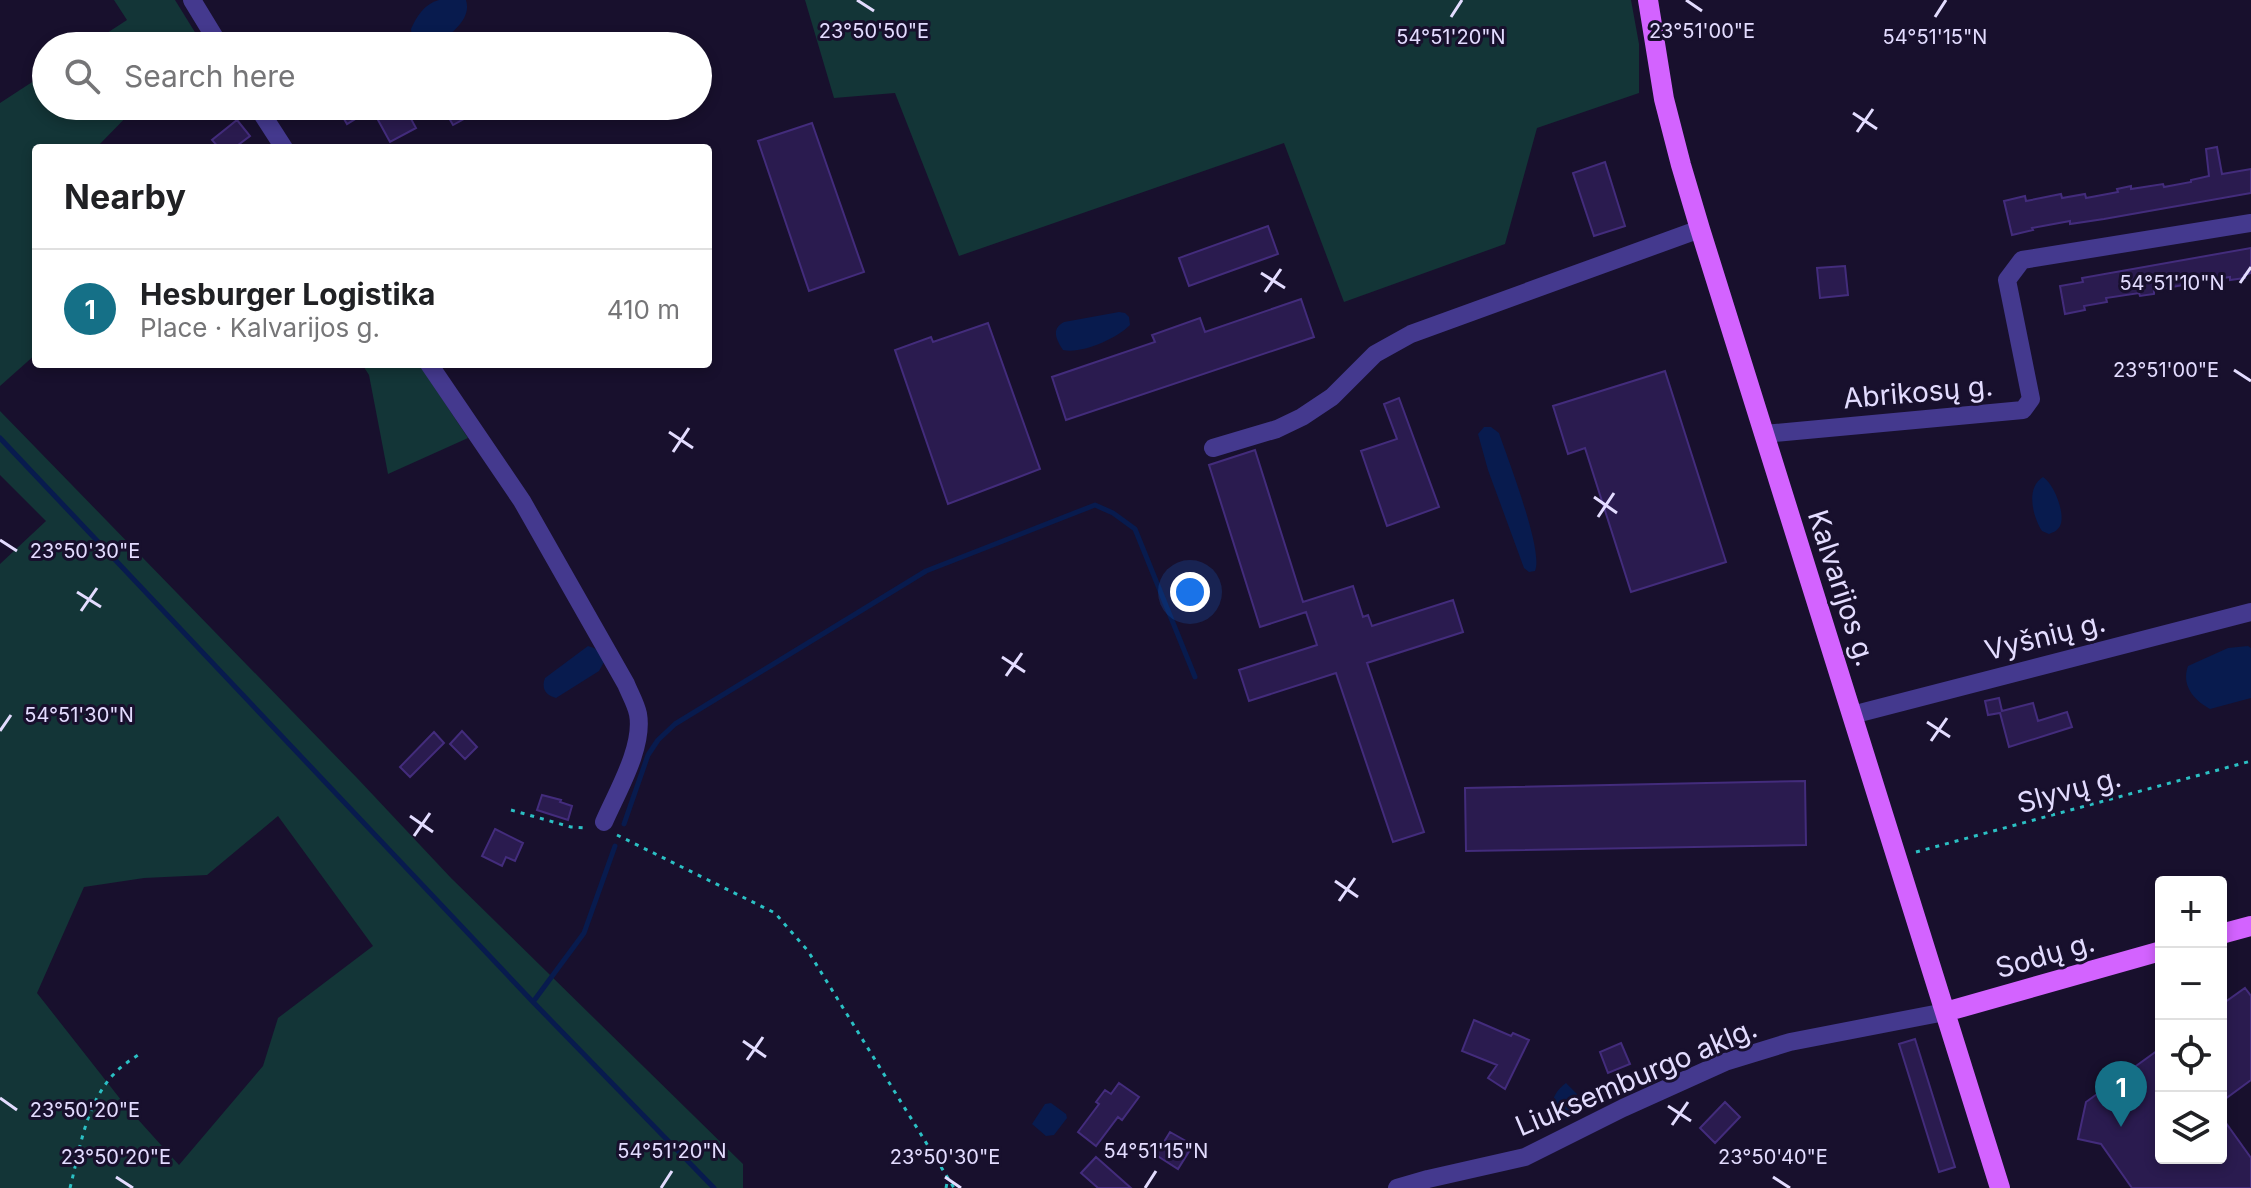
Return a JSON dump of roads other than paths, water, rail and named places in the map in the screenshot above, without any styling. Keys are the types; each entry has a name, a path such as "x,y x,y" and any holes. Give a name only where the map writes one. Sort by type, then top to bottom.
{"main road":[{"name":"Kalvarijos g.","path":"1648,0 1664,99 1681,165 2000,1188"},
{"path":"2227,932 2251,926"},
{"name":"Sodų g.","path":"1945,1012 2155,953"}],"street":[{"path":"192,0 211,32"},
{"path":"266,120 281,144"},
{"name":"Abrikosų g.","path":"1764,434 2023,410 2031,399 2007,280 2022,260 2251,223"},
{"path":"1213,448 1277,429 1302,417 1332,397 1375,354 1411,334 1700,229"},
{"path":"432,368 522,501 626,684 638,714 637,737 630,763 604,822"},
{"name":"Vyšnių g.","path":"1852,715 2251,612"},
{"name":"Liuksemburgo aklg.","path":"1397,1188 1525,1157 1725,1062 1790,1042 1945,1012"}],"water":[{"path":"439,0 466,0 467,7 463,19 452,32 411,32 416,20 429,4"},
{"path":"1119,312 1129,317 1130,325 1108,340 1071,351 1063,350 1058,342 1057,328 1064,322"},
{"path":"1484,427 1491,427 1499,433 1534,544 1535,571 1529,572 1524,568 1488,470 1478,434"},
{"path":"2043,477 2055,492 2061,514 2060,526 2049,534 2042,531 2032,503 2034,488"},
{"path":"588,646 603,659 599,671 556,698 547,693 545,678"},
{"path":"2228,648 2251,648 2251,698 2210,709 2190,692 2186,680 2188,666"},
{"path":"1566,1083 1577,1094 1571,1112 1564,1120 1555,1122 1553,1100"},
{"path":"1051,1103 1067,1118 1054,1135 1046,1136 1032,1124 1045,1104"}],"waterway":[{"path":"0,438 533,1002 714,1188"},
{"path":"624,824 648,755 675,724 926,571 1095,505 1113,513 1135,529 1195,677"},
{"path":"533,1002 584,933 615,846"}],"place":[{"name":"Hesburger Logistika","path":"2121,1127"}]}
